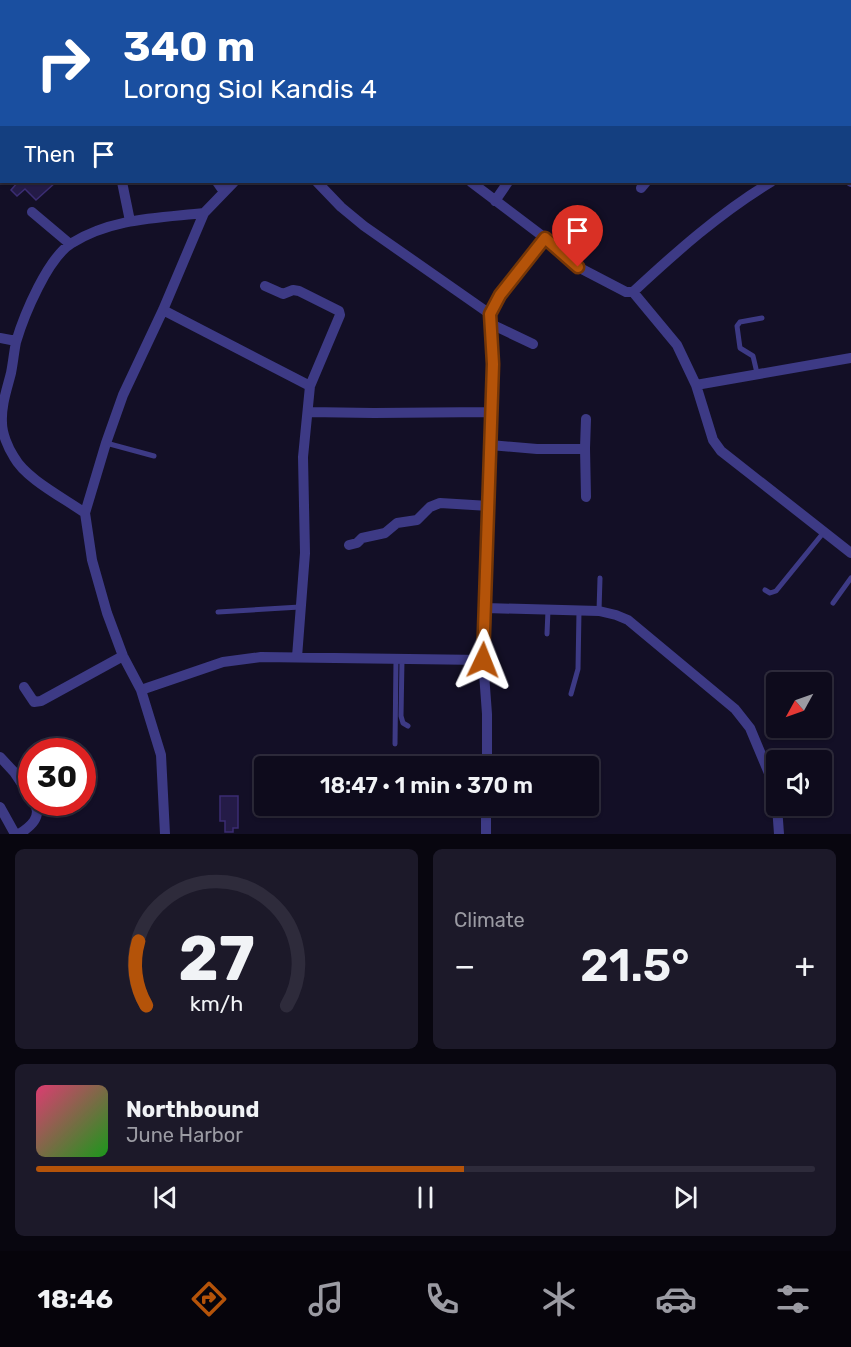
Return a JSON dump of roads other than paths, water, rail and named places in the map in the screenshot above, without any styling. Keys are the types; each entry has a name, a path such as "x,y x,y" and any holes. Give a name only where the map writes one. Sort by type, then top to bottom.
{"street":[{"path":"122,183 130,221"},
{"path":"218,183 225,192"},
{"path":"165,834 161,755 141,690 123,656 107,613 93,560 85,513 123,395 163,310 204,213 233,183"},
{"path":"318,183 341,207 364,225 490,319 533,344"},
{"path":"472,183 545,238 578,267 626,292 633,292 674,254 732,208 770,183"},
{"path":"495,201 507,183"},
{"path":"32,212 69,244"},
{"path":"85,513 20,466 10,450 2,424 3,400 16,341 32,300 47,272 69,244 96,231 130,221 204,213"},
{"path":"487,756 483,660 493,364 490,319 500,295 545,238"},
{"path":"265,286 284,294 293,290 299,291 339,311 340,315 309,386 303,457 305,554 297,657"},
{"path":"633,292 677,345 696,385 713,440 721,451 851,553"},
{"path":"163,310 309,386"},
{"path":"0,338 16,341"},
{"path":"696,385 851,358"},
{"path":"308,412 491,412"},
{"path":"586,419 586,497"},
{"path":"490,445 537,449 585,448"},
{"path":"349,545 357,543 362,538 385,533 397,523 417,520 430,507 440,503 489,506"},
{"path":"486,608 599,611 628,620 735,709 750,728 766,766"},
{"path":"24,687 34,702 41,701 123,656"},
{"path":"141,690 223,662 261,657 483,660"},
{"path":"0,757 18,778"},
{"path":"0,807 17,834 32,825 37,816"},
{"path":"486,816 486,834"},
{"path":"778,816 779,834"}],"lane":[{"path":"757,373 753,356 740,348 737,326 740,322 762,318"},
{"path":"106,443 154,456"},
{"path":"765,590 770,594 776,591 824,532"},
{"path":"599,611 600,578"},
{"path":"833,603 851,578"},
{"path":"218,612 302,607"},
{"path":"547,634 548,610"},
{"path":"571,694 578,669 579,610"},
{"path":"399,660 401,716 403,723 408,726"},
{"path":"395,744 399,660"}]}
